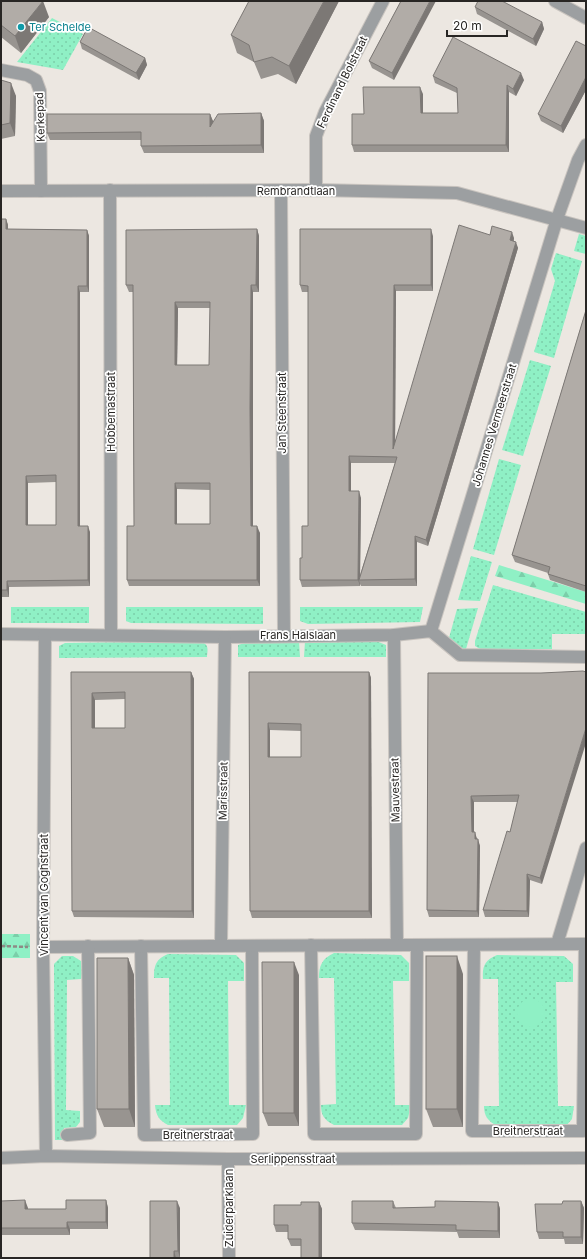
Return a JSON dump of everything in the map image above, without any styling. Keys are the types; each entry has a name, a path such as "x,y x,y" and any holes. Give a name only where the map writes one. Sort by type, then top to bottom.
{"street":[{"name":"Ferdinand Bolstraat","path":"316,190 316,136 325,112 383,1"},
{"path":"555,1 586,18"},
{"name":"Kerkepad","path":"1,70 27,75 36,80 40,91 41,191"},
{"name":"Johannes Vermeerstraat","path":"431,631 557,219 578,160 586,145"},
{"name":"Hobbemastraat","path":"110,190 111,635"},
{"name":"Rembrandtlaan","path":"1,191 316,190 457,193 586,228"},
{"name":"Jan Steenstraat","path":"281,191 284,635"},
{"path":"431,631 460,655 586,657"},
{"name":"Frans Halslaan","path":"1,634 225,637 284,635 394,635 431,631"},
{"name":"Vincent van Goghstraat","path":"45,635 43,947 46,1156"},
{"name":"Mauvestraat","path":"394,635 397,945"},
{"name":"Marisstraat","path":"222,946 225,637"},
{"path":"557,944 586,848"},
{"name":"Breitnerstraat","path":"43,947 586,944 584,1131 472,1131 474,945"},
{"path":"311,945 314,1134 416,1134 417,945"},
{"path":"67,1135 90,1133 88,946"},
{"name":"Breitnerstraat","path":"141,946 144,1135 152,1135 253,1134 252,946"},
{"name":"Serlippensstraat","path":"1,1158 46,1156 228,1159 586,1158"},
{"name":"Zuiderparklaan","path":"228,1159 229,1258"}],"path":[{"path":"1,946 43,947"}],"green space":[{"path":"52,18 83,34 63,70 17,62"},
{"path":"579,234 586,236 586,254 574,251"},
{"path":"556,253 582,261 554,358 534,352 555,281 551,269"},
{"path":"530,360 551,366 523,456 502,450"},
{"path":"499,459 521,465 494,555 473,549"},
{"path":"471,556 492,562 480,601 458,600"},
{"path":"499,565 586,592 586,604 495,576"},
{"path":"493,585 586,612 586,634 552,634 552,649 480,649 475,646 475,641"},
{"path":"11,607 89,607 89,623 11,623"},
{"path":"126,607 263,607 263,624 131,623 126,621"},
{"path":"300,607 423,607 420,622 308,624 300,621"},
{"path":"478,608 466,649 461,650 450,642 449,638 457,609"},
{"path":"199,641 207,647 207,657 59,658 59,646 65,643"},
{"path":"299,641 300,657 238,657 238,645 248,642"},
{"path":"305,641 376,641 386,645 386,657 304,657"},
{"path":"1,934 30,934 30,958 1,958"},
{"path":"334,953 401,955 409,963 409,981 393,981 395,1105 411,1105 408,1118 402,1125 334,1125 325,1119 322,1114 321,1105 336,1104 334,978 319,978 319,973 324,960"},
{"path":"168,954 236,955 244,963 244,981 228,981 229,1105 246,1105 243,1118 237,1125 168,1125 157,1115 155,1105 170,1105 169,978 154,978 154,973 158,960"},
{"path":"497,955 564,956 573,964 573,982 556,982 558,1106 574,1106 572,1119 566,1126 497,1126 489,1120 485,1113 484,1106 499,1106 498,979 483,979 485,964"},
{"path":"62,956 73,956 81,961 81,979 67,980 66,1110 80,1111 80,1122 76,1127 64,1128 64,1140 55,1140 54,964"},
{"path":"531,999 541,1003 545,1013 541,1023 531,1027 521,1023 517,1013 521,1003"}],"building":[{"path":"1,1 43,1 15,36 1,25"},
{"path":"249,1 324,1 289,66 272,57 254,62 249,45 231,35"},
{"path":"401,1 430,1 392,73 369,61"},
{"path":"478,1 502,1 542,22 533,39 475,7"},
{"path":"88,27 145,58 136,73 80,42"},
{"path":"453,37 521,73 513,89 507,85 506,145 352,145 352,114 364,114 363,87 420,87 421,113 458,113 457,88 433,76"},
{"path":"576,41 586,46 586,77 561,126 538,114"},
{"path":"1,80 11,83 10,123 1,125"},
{"path":"261,113 261,145 141,146 141,132 47,133 47,114 210,114 210,127 218,114"},
{"path":"1,219 6,219 6,229 87,230 87,286 78,286 78,526 88,526 88,580 7,581 7,590 1,590","holes":["56,475 56,525 26,525 26,476"]},
{"path":"459,225 490,235 492,226 512,232 510,240 516,242 426,540 415,536 415,579 359,580 397,457 349,456 349,491 359,491 358,580 300,580 302,526 308,526 308,286 300,285 300,229 431,229 431,285 394,285 393,449"},
{"path":"257,229 256,285 251,285 250,408 251,526 257,526 257,580 127,580 127,526 134,526 133,285 126,285 126,230","holes":["175,302 210,302 209,365 175,365","175,483 210,483 210,524 175,524"]},
{"path":"586,310 586,586 548,574 550,567 512,555"},
{"path":"71,672 191,672 192,911 72,911","holes":["125,692 125,728 92,728 92,693"]},
{"path":"249,672 369,672 369,911 250,911","holes":["268,723 301,724 301,757 268,757"]},
{"path":"586,672 586,728 540,878 527,874 527,911 483,910 507,831 510,832 519,795 471,796 472,832 475,832 475,839 478,839 477,911 427,910 428,673 541,673"},
{"path":"426,956 457,956 457,1109 426,1109"},
{"path":"97,958 128,958 129,1109 97,1109"},
{"path":"262,962 294,962 294,1113 263,1113"},
{"path":"25,1200 25,1209 66,1209 66,1200 106,1200 106,1222 67,1222 67,1228 1,1228 1,1201"},
{"path":"150,1201 177,1201 178,1251 174,1251 174,1258 150,1258"},
{"path":"352,1201 393,1201 393,1208 435,1207 435,1201 498,1202 498,1231 456,1230 456,1225 352,1223"},
{"path":"563,1201 581,1201 581,1237 563,1237 563,1232 537,1232 535,1204 562,1204"},
{"path":"301,1202 319,1202 319,1258 301,1258 301,1239 288,1239 288,1225 274,1225 274,1205 301,1205"}],"place":[{"name":"Ter Schelde","path":"21,27"}]}
